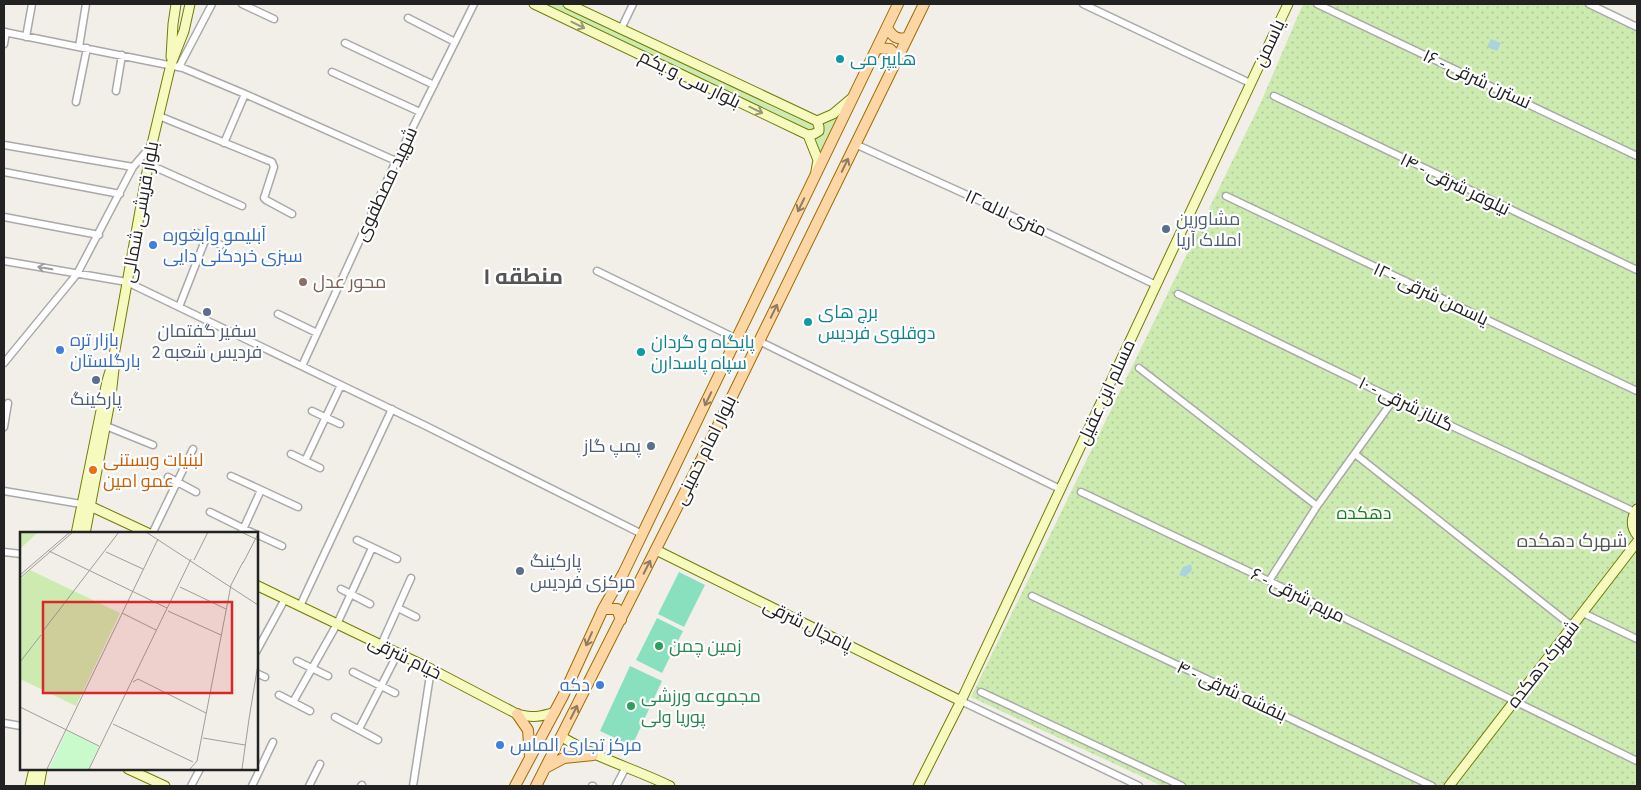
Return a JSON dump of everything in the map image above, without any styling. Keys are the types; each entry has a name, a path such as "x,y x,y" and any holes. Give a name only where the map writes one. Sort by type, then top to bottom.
{"main road":[{"name":"بلوار امام خمینی","path":"515,786 555,712 602,609 623,574 898,4"},
{"name":"بلوار امام خمینی","path":"536,786 656,550 924,4"},
{"path":"887,28 895,37 900,39 907,38"},
{"path":"878,48 890,49 896,60"},
{"path":"602,609 617,609 621,620"},
{"path":"517,714 528,730 529,761"},
{"path":"546,768 564,758 593,754"}],"street":[{"path":"26,37 32,4"},
{"path":"79,47 86,4"},
{"name":"بلوار قریشی شمالی","path":"175,66 173,24 176,4"},
{"name":"بلوار قریشی شمالی","path":"85,532 86,505 107,381 113,361 148,164 159,116 175,66 190,4"},
{"path":"175,66 212,4"},
{"path":"242,4 274,19"},
{"name":"شهید مصطفوی","path":"302,366 396,161 474,4"},
{"name":"بلوار سی و یکم","path":"534,4 808,135"},
{"name":"بلوار سی و یکم","path":"568,4 817,121"},
{"path":"621,29 633,4"},
{"path":"1083,4 1092,6 1250,83"},
{"name":"یاسمن","path":"1250,83 1288,4"},
{"name":"نسترن شرقی - ۱۶","path":"1317,4 1637,156"},
{"path":"1589,4 1637,27"},
{"path":"408,18 455,42"},
{"path":"173,24 178,28 185,26 199,28"},
{"path":"4,44 5,32 175,66 245,94 396,161"},
{"path":"345,43 434,85"},
{"path":"76,102 87,48"},
{"path":"116,91 122,55"},
{"path":"332,72 420,112"},
{"name":"مسلم ابن عقیل","path":"918,786 961,701 1250,83"},
{"path":"224,143 245,94"},
{"path":"815,176 818,160 808,135 819,131 817,121 833,114 855,94"},
{"name":"نیلوفر شرقی - ۱۴","path":"1274,96 1637,270"},
{"path":"159,116 274,164 264,198 292,214"},
{"path":"4,363 77,274 133,167 152,144"},
{"name":"۱۲ متری لاله","path":"855,144 976,199 1156,285"},
{"path":"4,145 133,167"},
{"path":"148,164 242,206"},
{"path":"4,172 120,194"},
{"name":"یاسمن شرقی - ۱۲","path":"1226,196 1637,392"},
{"path":"4,217 98,235"},
{"path":"195,232 221,245"},
{"path":"179,307 206,238"},
{"path":"4,261 127,282 392,409 642,534"},
{"path":"597,271 736,339"},
{"name":"گلناز شرقی - ۱۰","path":"1178,294 1394,398 1636,510"},
{"path":"278,314 317,333"},
{"path":"759,341 1060,489"},
{"name":"بلوار قریشی شمالی","path":"77,532 86,505 106,426 114,380 113,361"},
{"path":"1139,368 1317,506"},
{"path":"305,461 341,385"},
{"path":"1268,581 1317,506 1394,398"},
{"path":"4,427 8,403"},
{"path":"300,606 392,409"},
{"path":"312,411 340,424"},
{"path":"106,426 153,445"},
{"path":"152,532 193,449"},
{"path":"291,454 320,468"},
{"path":"1355,454 1572,626"},
{"path":"231,476 298,508"},
{"path":"168,477 196,492"},
{"path":"210,512 242,531 261,490"},
{"path":"4,491 86,505 147,532"},
{"name":"مریم شرقی - ۶","path":"1081,492 1498,692 1637,761"},
{"path":"1636,510 1632,524 1637,535"},
{"path":"258,535 282,546"},
{"path":"357,540 397,559"},
{"name":"شهرک دهکده","path":"1449,786 1637,542"},
{"path":"294,702 337,624 372,548"},
{"name":"پامچال شرقی","path":"656,550 961,701"},
{"path":"4,552 20,554"},
{"path":"381,645 411,578"},
{"name":"خیام شرقی","path":"258,586 431,669 517,714 530,718 541,717 555,712"},
{"path":"341,589 370,604"},
{"name":"بنفشه شرقی - ۴","path":"1032,596 1432,786"},
{"path":"258,648 285,599"},
{"path":"398,608 416,617"},
{"path":"1583,613 1637,639"},
{"path":"359,729 398,653"},
{"path":"297,661 328,676"},
{"path":"413,786 431,669"},
{"path":"353,672 395,693"},
{"path":"258,674 265,677"},
{"path":"981,692 1182,786"},
{"path":"279,695 310,711"},
{"path":"961,701 1135,785"},
{"path":"336,717 378,740"},
{"path":"4,723 20,726"},
{"path":"562,737 593,754 626,766 667,786"},
{"path":"252,786 274,742"},
{"path":"309,786 320,764"},
{"path":"616,786 626,766"},
{"path":"30,786 34,770"},
{"path":"39,786 42,770"},
{"path":"130,770 165,786"},
{"path":"191,786 199,770"}],"green space":[{"path":"536,4 565,4 817,126 813,132"},
{"name":"دهکده","path":"1303,4 1600,4 1637,22 1637,786 1162,786 971,697 1261,102"},
{"path":"847,107 820,161 811,137 820,123"},
{"name":"زمین چمن","path":"679,572 705,585 684,627 658,614"},
{"name":"زمین چمن","path":"657,618 683,631 662,673 636,660"},
{"name":"مجموعه ورزشی پوریا ولی","path":"630,666 662,681 632,746 600,731"}],"water":[{"path":"1491,39 1501,43 1497,51 1487,47"},
{"path":"1191,564 1192,570 1185,577 1179,575 1183,567"}],"place":[{"name":"هایپر می","path":"840,59"},
{"name":"مشاورین املاک آریا","path":"1166,229"},
{"name":"آبلیمو وآبغوره سبزی خردکنی دایی","path":"153,245"},
{"name":"محور عدل","path":"303,282"},
{"name":"سفیر گفتمان فردیس شعبه 2","path":"207,312"},
{"name":"برج های دوقلوی فردیس","path":"808,322"},
{"name":"بازار تره بارگلستان","path":"60,350"},
{"name":"پایگاه و گردان سپاه پاسدارن","path":"641,352"},
{"name":"پارکینگ","path":"96,380"},
{"name":"پمپ گاز","path":"651,446"},
{"name":"لبنیات وبستنی عمو امین","path":"93,470"},
{"name":"پارکینگ مرکزی فردیس","path":"520,571"},
{"name":"زمین چمن","path":"659,646"},
{"name":"دکه","path":"600,685"},
{"name":"مجموعه ورزشی پوریا ولی","path":"631,706"},
{"name":"مرکز تجاری الماس","path":"500,745"}],"district":[{"name":"منطقه ۱","path":"523,276"},
{"name":"شهرک دهکده","path":"1572,540"}]}
